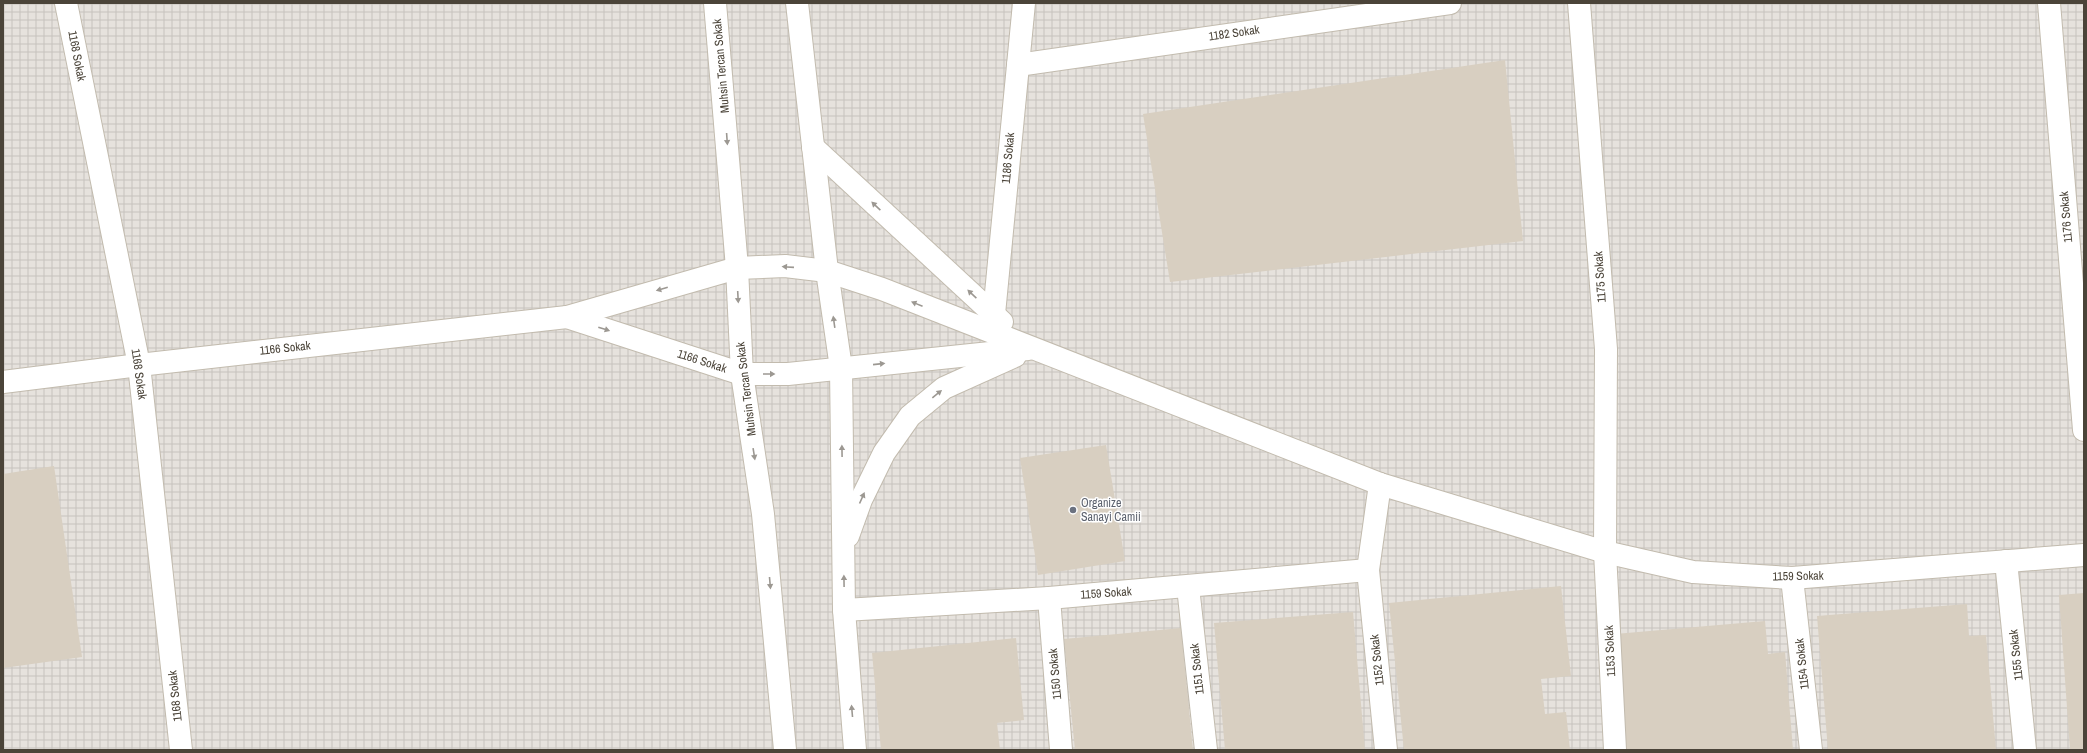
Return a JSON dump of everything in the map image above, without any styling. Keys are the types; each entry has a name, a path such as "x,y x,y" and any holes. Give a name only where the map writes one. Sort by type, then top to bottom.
{"street":[{"name":"1168 Sokak","path":"66,3 139,364 181,750"},
{"name":"Muhsin Tercan Sokak","path":"715,3 737,268 742,374 763,514 785,750"},
{"path":"797,3 827,271 841,368 844,610 855,750"},
{"name":"1186 Sokak","path":"994,314 1024,3"},
{"name":"1182 Sokak","path":"1018,65 1450,3"},
{"name":"1175 Sokak","path":"1579,3 1606,349 1605,552"},
{"name":"1176 Sokak","path":"2049,3 2084,430"},
{"path":"813,147 1031,349 944,388 910,416 884,453 861,500 843,548"},
{"name":"1166 Sokak","path":"3,382 139,364 567,317 737,268 785,266 827,271 882,289 1031,349"},
{"name":"1166 Sokak","path":"567,317 742,374 788,374 1031,349"},
{"name":"1159 Sokak","path":"1031,349 1380,484 1605,552 1693,572 1792,578 2084,555"},
{"name":"1152 Sokak","path":"1380,484 1368,570 1386,750"},
{"name":"1153 Sokak","path":"1605,552 1615,750"},
{"name":"1155 Sokak","path":"2006,561 2025,750"},
{"name":"1159 Sokak","path":"844,610 1049,598 1368,570"},
{"name":"1154 Sokak","path":"1792,578 1811,750"},
{"name":"1151 Sokak","path":"1188,587 1206,750"},
{"name":"1150 Sokak","path":"1049,598 1061,750"}],"shaded area":[{"path":"3,3 2084,3 2084,750 3,750"}],"building":[{"path":"1505,60 1523,241 1170,282 1143,114"},
{"name":"Organize Sanayi Camii","path":"1106,445 1125,561 1038,575 1020,458"},
{"path":"54,466 82,657 3,668 3,474"},
{"path":"1561,586 1571,676 1541,679 1545,714 1566,712 1570,750 1404,750 1389,603"},
{"path":"2084,593 2084,750 2070,750 2059,595"},
{"path":"1967,604 1969,636 1986,635 1996,750 1828,750 1817,616"},
{"path":"1353,612 1365,750 1225,750 1214,623"},
{"path":"1765,621 1768,654 1785,652 1793,750 1625,750 1615,634"},
{"path":"1181,628 1193,750 1075,750 1064,639"},
{"path":"1016,638 1024,720 997,723 1000,750 881,750 872,653"}],"place":[{"name":"Organize Sanayi Camii","path":"1073,510"}]}
